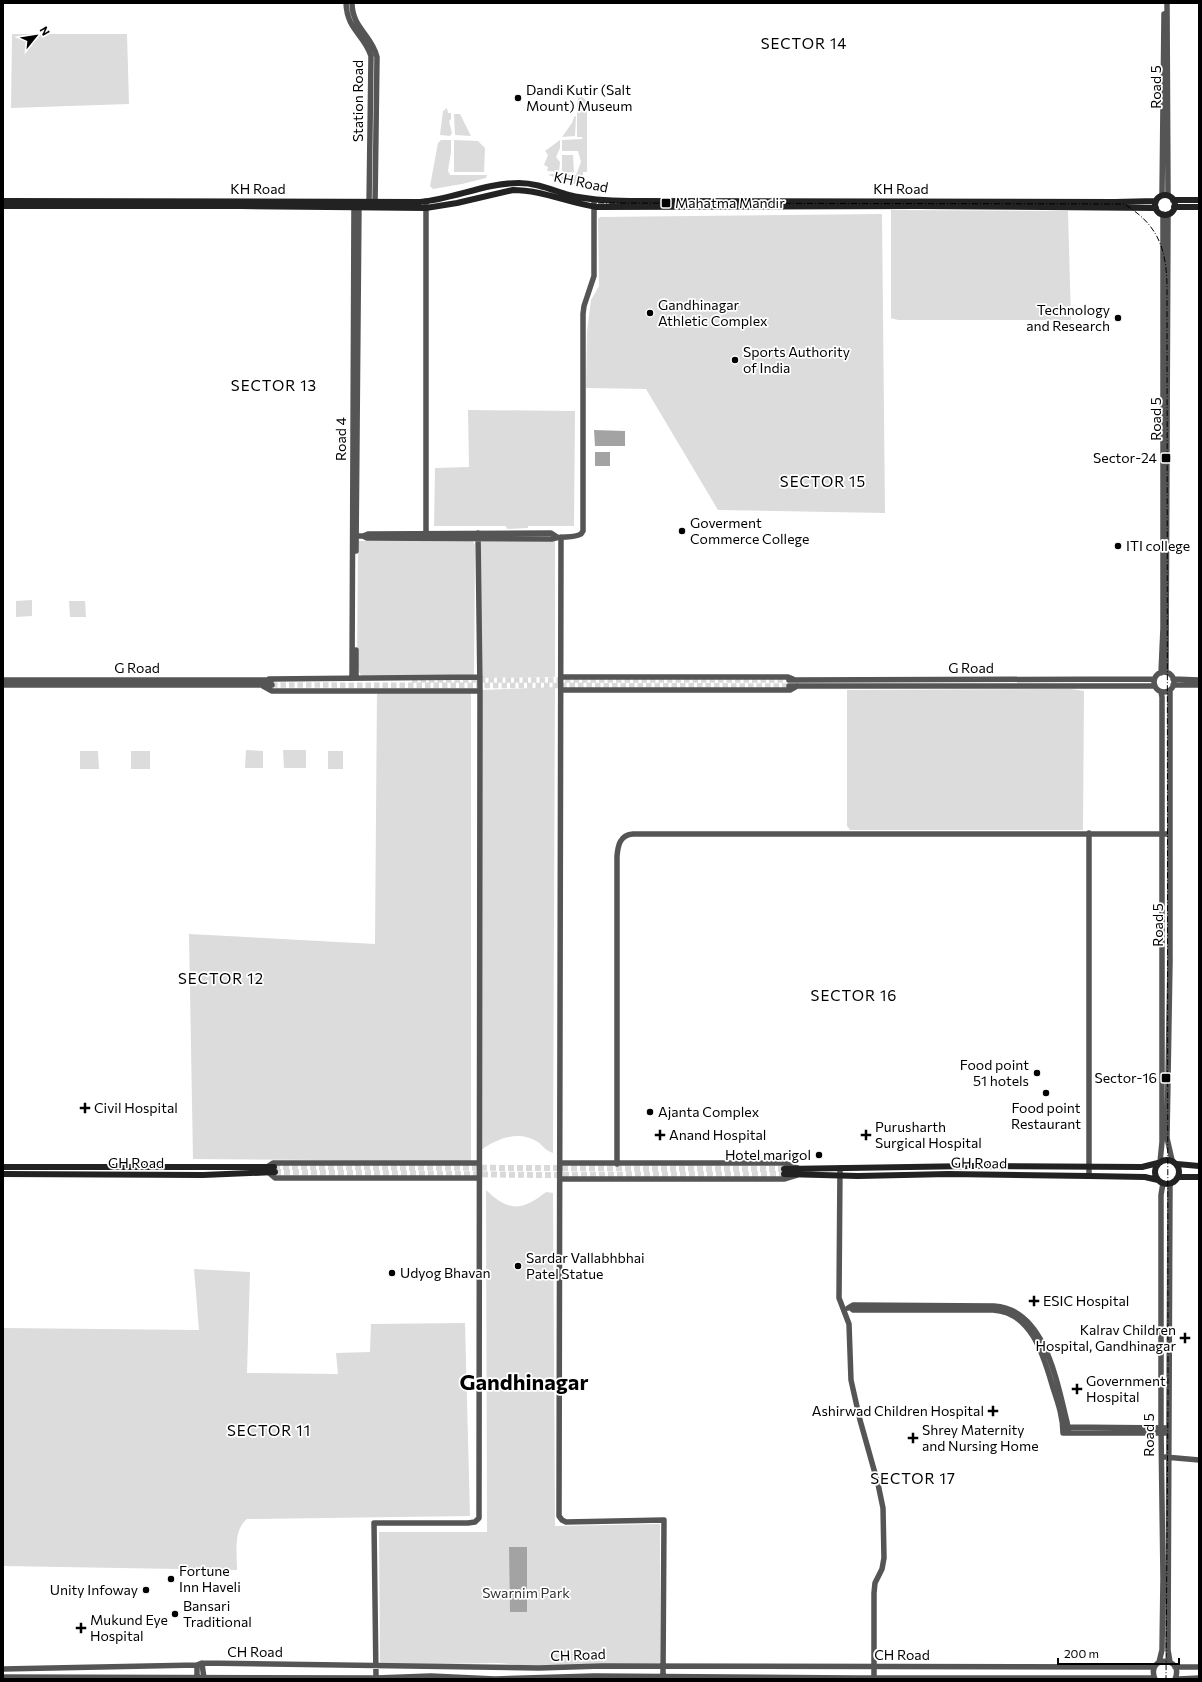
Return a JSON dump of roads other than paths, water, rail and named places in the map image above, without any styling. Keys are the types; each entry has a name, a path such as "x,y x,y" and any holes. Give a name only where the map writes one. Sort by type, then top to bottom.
{"main road":[{"name":"KH Road","path":"3,206 426,204 504,184 519,183 531,184 594,203 630,201 1115,202 1156,204"},
{"path":"1199,200 1174,204 1166,214 1159,212 1156,204 1165,195 1174,204 1199,207"},
{"name":"KH Road","path":"3,201 194,204"},
{"path":"1174,1162 1180,1171 1178,1177 1170,1184 1160,1182 1155,1174 1156,1166 1159,1162 1166,1159 1174,1162 1199,1166"},
{"name":"GH Road","path":"799,1172 840,1168 1142,1167 1159,1162"},
{"name":"GH Road","path":"3,1167 271,1170"},
{"name":"GH Road","path":"3,1174 203,1175 271,1170"},
{"path":"784,1171 799,1172"},
{"name":"GH Road","path":"799,1172 840,1176 949,1174 1146,1177 1160,1182"},
{"path":"1178,1177 1199,1177"}],"street":[{"name":"Station Road","path":"346,3 348,19 372,56 372,204"},
{"path":"352,3 353,18 373,46 377,57 372,204"},
{"name":"Road 5","path":"1164,3 1165,195"},
{"name":"Road 5","path":"1165,195 1168,3"},
{"path":"357,536 368,538 478,536 552,539 580,535 583,531 583,314 584,306 594,276 594,203"},
{"name":"Road 4","path":"354,677 357,536 356,204"},
{"path":"426,204 426,536"},
{"name":"Road 5","path":"1164,672 1166,214"},
{"path":"376,1678 374,1523 468,1523 475,1522 479,1518 478,1163 480,677 478,536"},
{"path":"559,537 561,677 559,1516 566,1522 664,1520 664,1677"},
{"path":"1172,685 1164,672 1154,683 1161,692 1172,685 1199,680"},
{"path":"480,677 272,678 262,683 272,691 480,691"},
{"path":"561,677 788,678 797,683 790,690 561,690"},
{"name":"G Road","path":"3,680 262,683"},
{"name":"G Road","path":"3,685 272,683"},
{"name":"G Road","path":"789,683 1154,683"},
{"path":"1172,685 1199,686"},
{"name":"Road 5","path":"1172,685 1167,1138 1174,1162"},
{"name":"Road 5","path":"1159,1162 1162,1142 1163,833 1161,692"},
{"path":"617,1164 618,856 619,843 624,837 628,835 647,834 1170,834"},
{"path":"1089,834 1089,1176"},
{"path":"478,1163 273,1163 271,1170 276,1178 478,1178"},
{"path":"561,1163 784,1163 799,1172"},
{"path":"840,1168 840,1303 849,1324 851,1380 883,1508 884,1558 882,1569 875,1583 874,1593 874,1678"},
{"path":"561,1179 784,1179 799,1172"},
{"name":"Road 5","path":"1159,1662 1162,1650 1164,1578 1161,1457 1160,1182"},
{"name":"Road 5","path":"1170,1184 1168,1457 1168,1650 1170,1662"},
{"path":"843,1308 850,1308 853,1305 994,1306 1012,1310 1031,1326 1043,1343 1052,1365 1067,1429 1169,1431"},
{"path":"1161,1457 1199,1460"},
{"path":"1154,1679 1154,1667 1159,1662 1170,1662 1175,1667 1175,1679"},
{"path":"199,1664 201,1678"},
{"name":"CH Road","path":"3,1669 199,1664 539,1668 594,1666 1154,1667"},
{"path":"842,1666 842,1679"},
{"path":"831,1667 831,1678"},
{"path":"1175,1667 1199,1667"},
{"name":"CH Road","path":"3,1677 376,1678 424,1676 495,1679 594,1676 842,1679 1154,1679"},
{"path":"1179,1679 1199,1678"}],"tunnel":[{"path":"412,680 789,680"},
{"path":"272,685 789,686"},
{"path":"274,1167 784,1169"},
{"path":"275,1172 538,1175 784,1174"}],"railway":[{"path":"598,203 1124,204 1152,228 1162,248 1167,284 1168,1397 1166,1679"}],"place":[{"name":"Dandi Kutir (Salt Mount) Museum","path":"518,98"},
{"name":"Mahatma Mandir","path":"666,203"},
{"name":"Gandhinagar Athletic Complex","path":"650,313"},
{"name":"Technology and Research","path":"1118,318"},
{"name":"Sports Authority of India","path":"735,360"},
{"name":"Sector-24","path":"1166,458"},
{"name":"Goverment Commerce College","path":"682,531"},
{"name":"ITI college","path":"1118,546"},
{"name":"Food point 51 hotels","path":"1037,1073"},
{"name":"Sector-16","path":"1166,1078"},
{"name":"Food point Restaurant","path":"1046,1093"},
{"name":"Civil Hospital","path":"85,1108"},
{"name":"Ajanta Complex","path":"650,1112"},
{"name":"Anand Hospital","path":"660,1135"},
{"name":"Purusharth Surgical Hospital","path":"866,1135"},
{"name":"Hotel marigol","path":"819,1155"},
{"name":"Sardar Vallabhbhai Patel Statue","path":"518,1266"},
{"name":"Udyog Bhavan","path":"392,1273"},
{"name":"ESIC Hospital","path":"1034,1301"},
{"name":"Kalrav Children Hospital, Gandhinagar","path":"1185,1338"},
{"name":"Government Hospital","path":"1077,1389"},
{"name":"Ashirwad Children Hospital","path":"993,1411"},
{"name":"Shrey Maternity and Nursing Home","path":"913,1438"},
{"name":"Fortune Inn Haveli","path":"171,1579"},
{"name":"Unity Infoway","path":"146,1590"},
{"name":"Bansari Traditional","path":"175,1614"},
{"name":"Mukund Eye Hospital","path":"81,1628"}],"district":[{"name":"SECTOR 14","path":"804,44"},
{"name":"SECTOR 13","path":"274,386"},
{"name":"SECTOR 15","path":"823,482"},
{"name":"SECTOR 12","path":"221,979"},
{"name":"SECTOR 16","path":"854,996"},
{"name":"Gandhinagar","path":"524,1382"},
{"name":"SECTOR 11","path":"269,1431"},
{"name":"SECTOR 17","path":"913,1479"}],"park label":[{"name":"Swarnim Park","path":"526,1593"}]}
